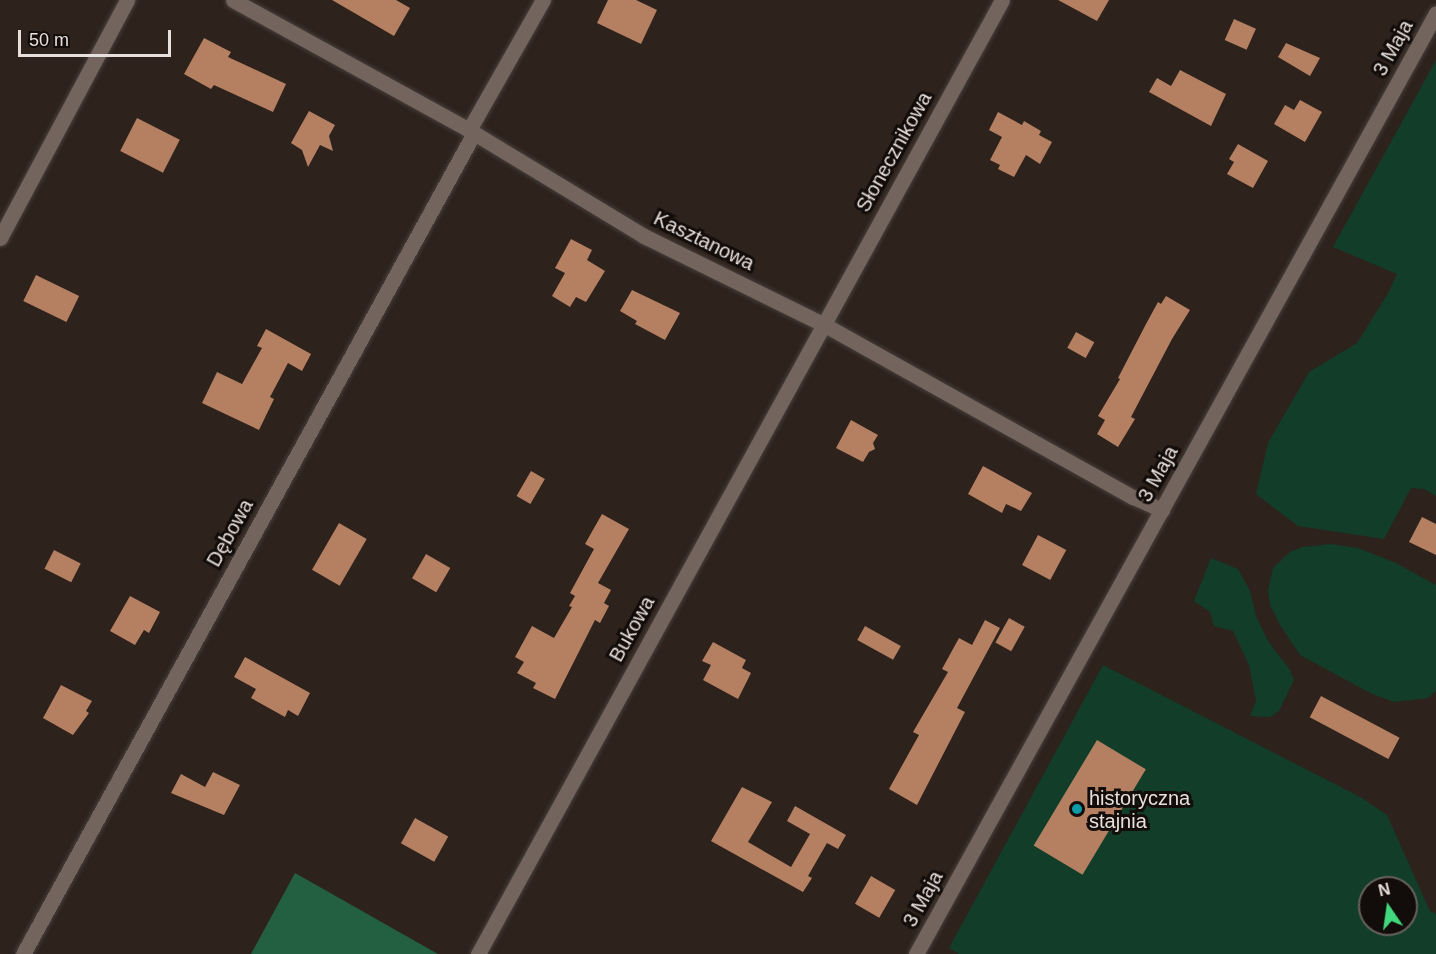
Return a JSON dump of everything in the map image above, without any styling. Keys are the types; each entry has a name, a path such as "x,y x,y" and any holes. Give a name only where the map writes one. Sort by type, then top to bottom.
{"street":[{"path":"0,238 127,0"},
{"name":"Kasztanowa","path":"232,0 471,132 644,236 823,324 1132,497 1162,510"},
{"name":"Dębowa","path":"23,954 543,0"},
{"name":"Słonecznikowa","path":"823,324 1002,0"},
{"name":"3 Maja","path":"916,954 1436,13"},
{"name":"Bukowa","path":"478,954 823,324"}],"green space":[{"path":"1436,60 1436,496 1424,489 1411,488 1384,539 1298,526 1256,494 1268,443 1309,372 1357,343 1387,295 1397,274 1333,247"},
{"path":"1331,544 1358,548 1396,563 1436,585 1436,691 1428,698 1394,702 1370,693 1300,655 1280,625 1270,605 1268,590 1273,568 1290,552 1302,547"},
{"path":"1211,558 1238,569 1250,591 1256,616 1268,641 1290,670 1294,680 1279,711 1270,717 1250,716 1256,701 1249,665 1233,631 1214,626 1210,612 1194,601"},
{"path":"1103,665 1362,798 1387,815 1414,876 1358,876 1358,936 1418,936 1418,884 1430,911 1436,914 1436,954 959,954 949,948"},
{"path":"295,873 438,954 251,954"}],"building":[{"path":"332,0 396,0 410,8 394,36"},
{"path":"608,0 636,0 657,10 641,44 597,23"},
{"path":"1058,0 1109,0 1097,21"},
{"path":"1234,19 1256,29 1247,50 1225,40"},
{"path":"204,38 231,52 228,57 286,84 273,112 214,85 211,89 184,74"},
{"path":"1286,43 1320,58 1310,76 1278,57"},
{"path":"1180,70 1226,94 1211,126 1149,92 1157,78 1171,86"},
{"path":"1300,100 1322,112 1305,142 1274,124 1285,105 1294,110"},
{"path":"309,111 335,125 329,136 333,151 320,145 308,167 302,150 291,143"},
{"path":"998,112 1022,125 1024,121 1041,131 1039,135 1052,142 1040,164 1026,155 1014,177 998,169 1000,165 990,160 1002,137 989,130"},
{"path":"137,118 180,140 163,173 120,151"},
{"path":"1238,144 1268,161 1253,188 1227,174 1234,162 1229,159"},
{"path":"571,239 592,250 587,260 605,271 586,302 576,297 570,307 552,296 565,273 555,268"},
{"path":"36,275 79,296 66,322 23,301"},
{"path":"632,290 680,313 665,340 635,324 637,321 620,311"},
{"path":"1166,296 1190,310 1131,417 1135,419 1118,447 1097,434 1105,420 1098,416 1120,379 1118,378 1158,302 1161,304"},
{"path":"266,329 311,354 302,371 288,363 270,397 274,399 259,430 202,403 217,372 242,384 262,348 257,346"},
{"path":"1076,332 1094,342 1086,358 1067,348"},
{"path":"851,420 878,435 873,443 875,449 869,452 863,462 836,448"},
{"path":"983,466 1032,493 1021,511 1006,504 1002,513 968,494"},
{"path":"531,471 545,479 530,504 516,496"},
{"path":"602,514 629,529 598,583 611,590 604,603 609,606 600,623 595,620 555,699 533,688 536,683 517,673 524,662 515,657 532,626 554,638 572,607 569,606 575,596 570,593 594,549 585,544"},
{"path":"1422,517 1436,524 1436,555 1409,542"},
{"path":"339,523 367,539 340,586 312,570"},
{"path":"1038,535 1066,550 1050,580 1022,565"},
{"path":"54,550 81,564 71,582 44,569"},
{"path":"426,554 450,568 436,592 412,578"},
{"path":"130,596 160,612 149,633 144,630 135,645 110,631"},
{"path":"1009,618 1025,627 1011,651 995,642"},
{"path":"985,620 1000,628 957,708 965,712 917,805 889,789 919,735 913,732 948,672 942,669 959,638 972,645"},
{"path":"865,626 901,646 893,660 857,640"},
{"path":"713,642 746,660 742,668 751,673 738,699 703,680 711,665 702,661"},
{"path":"245,657 310,693 298,716 288,710 285,717 251,698 256,689 234,677"},
{"path":"61,685 92,701 86,711 89,713 73,735 43,718"},
{"path":"1321,696 1400,738 1388,759 1310,717"},
{"name":"historyczna stajnia","path":"1097,740 1146,769 1083,875 1034,845"},
{"path":"213,772 240,785 224,815 171,793 181,774 205,787"},
{"path":"742,787 772,802 748,842 791,867 810,834 787,821 795,806 846,835 838,849 827,843 808,876 812,878 803,892 711,841"},
{"path":"415,818 448,836 434,862 401,843"},
{"path":"871,876 895,890 879,918 855,904"}],"place":[{"name":"historyczna stajnia","path":"1077,809"}]}
